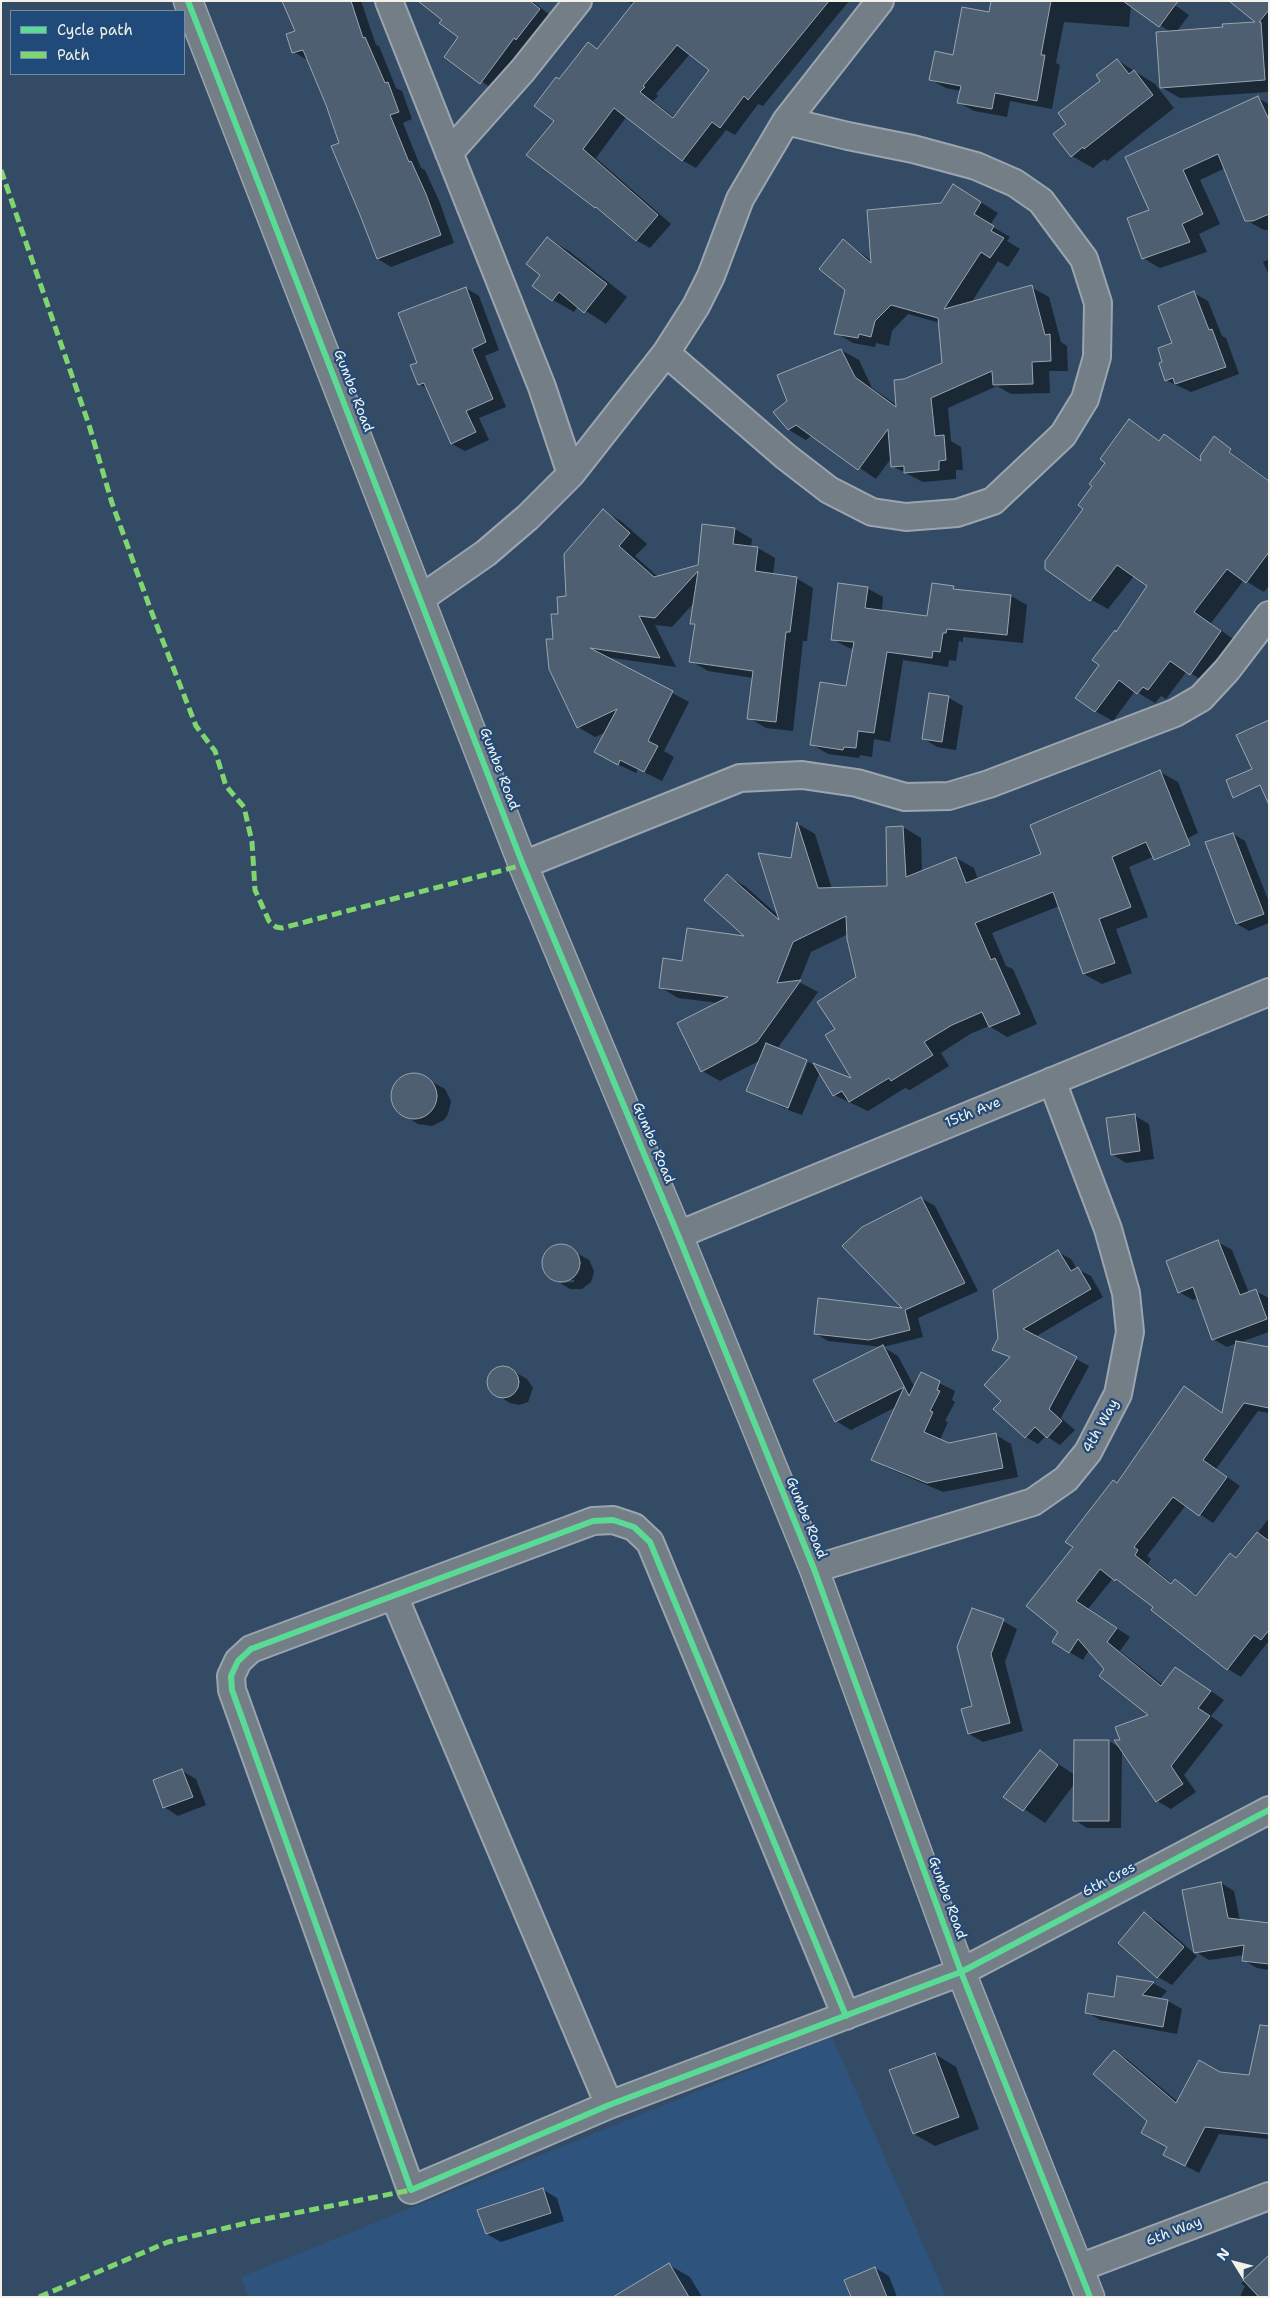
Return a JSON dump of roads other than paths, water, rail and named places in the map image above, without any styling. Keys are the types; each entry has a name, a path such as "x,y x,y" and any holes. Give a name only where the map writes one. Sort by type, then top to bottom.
{"street":[{"name":"Gumbe Road","path":"188,1 523,865 678,1235 814,1569 962,1972 1090,2297"},
{"path":"389,1 542,386 571,474"},
{"path":"449,153 523,70 578,1"},
{"path":"420,598 486,553 528,517 571,474 666,353 696,306 711,276 740,199 786,121 880,1"},
{"path":"666,353 785,456 829,490 872,512 906,517 958,513 992,501 1063,435 1085,399 1097,357 1098,303 1084,259 1042,201 1015,183 976,166 913,149 786,121"},
{"path":"523,865 740,778 802,775 857,783 906,797 949,796 989,784 1175,713 1201,698 1227,670 1269,615"},
{"name":"15th Ave","path":"678,1235 1269,992"},
{"name":"4th Way","path":"814,1569 1033,1502 1066,1479 1088,1452 1118,1394 1130,1332 1126,1293 1108,1229 1052,1081"},
{"path":"609,2105 394,1596 592,1521 613,1520 634,1526 650,1542 846,2016"},
{"name":"6th Cres","path":"394,1596 251,1649 238,1661 231,1676 235,1699 412,2190 609,2105 962,1972 1269,1810"},
{"name":"6th Way","path":"1079,2268 1269,2196"}]}
